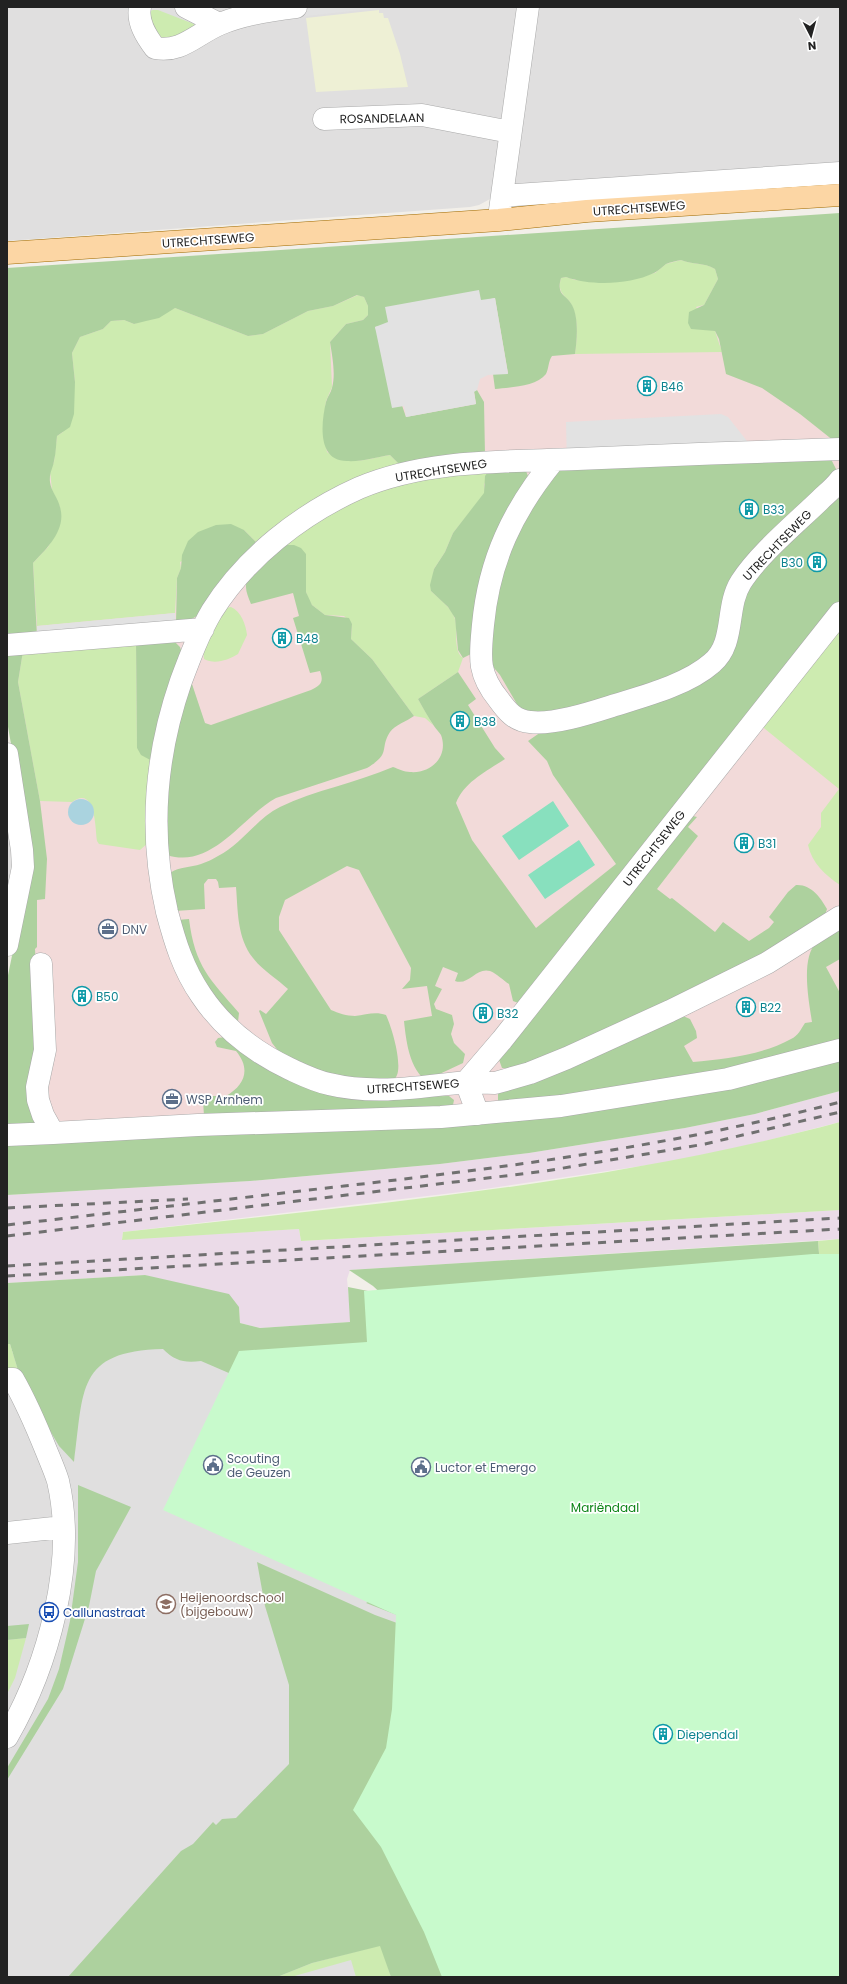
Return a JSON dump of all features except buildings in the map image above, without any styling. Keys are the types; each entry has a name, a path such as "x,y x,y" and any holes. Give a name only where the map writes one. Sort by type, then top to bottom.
{"main road":[{"name":"UTRECHTSEWEG","path":"7,253 499,220 587,211 840,195"}],"street":[{"path":"140,7 139,14 142,28 155,48 166,50 180,46 219,24 264,11 296,7"},
{"path":"186,7 219,24"},
{"path":"499,220 528,7"},
{"name":"ROSANDELAAN","path":"324,119 422,115 510,132"},
{"name":"UTRECHTSEWEG","path":"502,196 840,174"},
{"name":"UTRECHTSEWEG","path":"840,449 493,462 417,471 382,480 346,495 317,510 275,540 248,565 213,610 202,629 191,654 171,710 163,748 156,805 156,842 162,890 175,942 188,973 201,996 234,1034 263,1055 310,1078 361,1090 390,1090 466,1082 495,1083 530,1073 567,1058 670,1011 767,963 840,916"},
{"name":"UTRECHTSEWEG","path":"554,460 539,478 515,515 498,550 490,577 485,602 480,654 482,672 495,695 511,715 528,722 540,723 605,709 674,685 713,663 722,652 727,637 733,600 742,581 755,564 839,485"},
{"name":"UTRECHTSEWEG","path":"466,1082 502,1040 840,613"},
{"path":"7,646 202,629"},
{"path":"7,754 22,850 23,867 7,945"},
{"path":"41,964 45,1050 37,1087 38,1100 43,1115 53,1134"},
{"path":"7,1136 198,1125 323,1122 478,1114 561,1106 728,1079 840,1050"},
{"name":"UTRECHTSEWEG","path":"466,1082 478,1114"},
{"path":"7,1379 13,1379 28,1404 58,1481 63,1527 58,1606 37,1671 20,1715 7,1737"},
{"path":"7,1533 63,1527"}],"shaded area":[{"path":"7,7 840,7 840,167 493,195 490,199 479,205 470,207 7,241"},
{"path":"321,7 369,7 370,9 306,16 305,9"},
{"path":"840,216 840,1062 807,1072 7,1149 22,934 7,271"},
{"path":"479,290 481,300 495,298 508,374 488,375 480,379 477,390 474,392 476,404 406,417 404,406 392,408 375,327 388,322 385,307"},
{"path":"721,414 728,417 747,441 567,465 566,422"},
{"path":"175,613 176,623 37,636 37,626"},
{"path":"7,792 16,849 7,913"},
{"path":"840,1091 840,1122 737,1148 662,1163 478,1190 123,1232 122,1239 299,1229 301,1241 840,1210 840,1239 350,1270 347,1279 351,1322 260,1328 240,1323 239,1307 145,1275 7,1283 7,1195 250,1181 440,1164 529,1153 685,1128 755,1114"},
{"path":"196,1346 524,1449 408,1977 7,1977 7,1355"}],"green space":[{"path":"158,10 194,24 196,27 159,44 148,12"},
{"path":"379,10 379,13 383,13 384,18 388,18 400,54 408,87 316,92 306,18"},
{"path":"840,213 840,441 834,441 800,414 762,388 726,374 719,339 715,331 691,329 688,323 689,312 704,305 718,279 715,269 706,265 681,260 666,264 656,272 644,277 622,282 598,283 566,277 561,278 561,292 570,301 576,316 577,336 575,354 552,356 548,370 542,378 536,382 522,386 495,389 493,374 508,373 495,298 375,327 406,417 476,404 474,391 477,390 484,402 485,455 402,467 390,455 358,461 337,459 330,455 323,439 324,411 334,377 330,342 346,324 363,320 368,315 368,306 364,297 357,295 333,306 308,311 263,334 248,336 175,308 159,318 134,324 124,320 111,321 103,329 80,337 72,353 75,382 74,414 70,427 57,436 55,458 50,479 60,507 61,523 54,538 44,552 33,563 37,636 7,638 7,268"},
{"path":"681,260 706,265 715,269 718,279 704,305 696,307 711,330 715,331 722,352 575,354 577,336 576,318 570,302 561,292 561,278 566,277 575,280 611,282 655,273 666,264"},
{"path":"358,295 364,297 368,306 368,315 363,320 346,324 330,342 332,387 326,401 323,425 327,452 335,457 350,461 365,460 390,455 402,467 259,545 244,530 180,562 181,568 177,578 175,613 37,626 33,563 48,547 57,532 60,507 52,490 50,471 54,462 57,436 63,432 75,382 72,353 80,337 103,329 111,321 124,320 134,324 175,308 248,336 263,334 308,311 333,306"},
{"path":"830,457 837,471 753,559 723,635 697,668 559,714 521,711 500,675 489,662 503,551 557,471 567,465"},
{"path":"490,469 484,485 485,493 453,533 445,552 434,569 431,591 448,607 455,619 458,651 463,658 458,672 418,699 433,725 425,718 414,716 372,659 351,639 352,624 344,616 325,615 312,605 306,592 306,554 281,545 348,502 418,478"},
{"path":"490,469 526,471 528,476 471,654 463,658 458,650 455,618 448,607 431,591 430,585 434,569 445,552 453,533 484,493 485,476"},
{"path":"837,497 840,499 840,600 521,1004 513,1001 509,984 490,971 485,970 460,982 455,981 458,973 443,967 435,986 442,989 434,1004 436,1009 452,1015 454,1024 451,1034 454,1043 465,1054 463,1063 431,1078 423,1078 418,1073 409,1052 404,1021 432,1016 427,986 402,989 410,980 411,968 359,870 347,866 285,900 279,917 279,930 331,1010 352,1016 374,1013 386,1015 391,1028 397,1054 397,1075 391,1083 330,1076 283,1057 272,1043 259,1011 260,1010 266,1014 288,989 261,966 248,950 239,924 236,887 219,888 216,879 208,879 204,884 205,909 175,911 170,873 178,869 201,864 227,851 271,812 293,801 365,778 393,767 404,771 418,772 431,767 440,756 443,743 441,735 418,699 458,672 476,699 468,705 495,748 505,759 470,783 464,789 456,803 472,840 536,928 616,864 553,775 547,761 528,741 541,732 701,677 745,586"},
{"path":"231,524 244,530 259,545 197,616 188,621 176,623 177,578 181,568 182,555 188,541 198,532 216,525"},
{"path":"281,545 294,545 301,548 306,554 306,592 312,605 325,615 349,618 352,624 351,639 372,659 414,716 398,725 390,732 385,743 384,751 380,758 367,768 276,798 264,806 226,839 213,848 198,855 183,858 167,855 168,762 191,681 205,723 211,725 311,690 322,681 320,671 310,673 293,618 299,616 293,593 251,604 247,592 247,580"},
{"path":"231,607 240,615 247,635 238,654 217,662 208,661 204,659 203,650 225,608"},
{"path":"840,624 840,885 829,877 816,863 808,845 821,827 821,813 839,789 760,725"},
{"path":"136,642 137,748 154,762 149,842 140,850 99,844 97,841 93,810 90,803 86,799 80,798 72,802 40,801 18,682 23,651"},
{"path":"136,642 175,642 180,647 182,653 154,762 141,755 137,748"},
{"path":"23,651 18,682 40,801 47,859 45,899 37,900 37,947 35,949 41,1050 37,1124 7,1130 7,980 25,893 26,830 7,721 7,652"},
{"path":"553,801 569,826 519,860 502,836"},
{"path":"693,816 697,817 688,827 698,836 657,889 670,899 672,898 715,932 723,922 749,941 769,928 774,922 769,917 788,892 796,885 801,885 811,889 819,896 827,909 824,918 763,958 564,1052 513,1068 502,1068 498,1057"},
{"path":"579,840 595,865 545,899 528,875"},
{"path":"189,919 195,949 200,961 212,981 239,1013 238,1022 206,991 177,920"},
{"path":"840,925 840,959 826,967 840,993 840,1042 726,1071 502,1106 498,1100 498,1093 683,1016 690,1019 696,1031 697,1038 684,1046 693,1062 730,1058 756,1053 793,1038 805,1023 812,1022 809,1003 807,969 812,949 822,937"},
{"path":"225,1037 390,1097 449,1096 454,1100 453,1105 449,1109 204,1116 203,1100 207,1096 226,1096 238,1087 244,1076 243,1064 236,1051 217,1047 215,1042 218,1038"},
{"path":"840,1056 840,1091 755,1114 685,1128 529,1153 440,1164 250,1181 7,1195 7,1141 481,1121"},
{"path":"840,1122 840,1210 301,1241 299,1229 122,1240 123,1232 394,1202 574,1177 663,1162 752,1144"},
{"path":"840,1239 840,1302 823,1302 818,1241"},
{"path":"818,1241 823,1302 386,1298 373,1286 349,1270"},
{"name":"Mariëndaal","path":"813,1254 840,1254 840,1977 442,1977 424,1932 381,1847 353,1810 386,1748 392,1709 396,1615 163,1510 239,1351 367,1342 364,1291"},
{"path":"145,1275 229,1294 239,1307 240,1323 260,1328 350,1322 348,1287 368,1291 383,1302 402,1617 366,1603 382,1594 363,1431 201,1361 190,1362 176,1359 163,1349 135,1351 114,1357 99,1367 90,1379 84,1395 74,1462 59,1446 22,1383 10,1344 7,1344 7,1283"},
{"path":"7,1344 10,1344 22,1383 7,1370"},
{"path":"78,1485 131,1507 96,1571 89,1606 63,1689 7,1780 7,1768 48,1699 59,1669 70,1621 78,1562"},
{"path":"257,1562 375,1615 397,1623 514,1977 391,1977 380,1946 312,1963 277,1977 68,1977 181,1851 193,1844 213,1822 216,1825 222,1819 236,1818 289,1764 289,1685 265,1606"},
{"path":"29,1624 26,1638 7,1640 7,1626"},
{"path":"26,1638 15,1678 7,1694 7,1640"},
{"path":"381,1945 391,1977 356,1977 351,1960 291,1977 277,1977 312,1963"}],"water":[{"path":"81,799 90,803 94,812 90,821 81,825 72,821 68,812 72,803"}],"railway":[{"path":"7,1225 407,1179 594,1153 717,1131 840,1102"},
{"path":"7,1236 546,1171 705,1144 840,1112"},
{"path":"7,1208 188,1199"},
{"path":"7,1266 840,1218"},
{"path":"7,1276 840,1229"}],"place":[{"name":"B46","path":"647,386"},
{"name":"B33","path":"749,509"},
{"name":"B30","path":"817,562"},
{"name":"B48","path":"282,638"},
{"name":"B38","path":"460,721"},
{"name":"B31","path":"744,843"},
{"name":"DNV","path":"108,929"},
{"name":"B50","path":"82,996"},
{"name":"B22","path":"746,1007"},
{"name":"B32","path":"483,1013"},
{"name":"WSP Arnhem","path":"172,1099"},
{"name":"Scouting de Geuzen","path":"213,1465"},
{"name":"Luctor et Emergo","path":"421,1467"},
{"name":"Heijenoordschool (bijgebouw)","path":"166,1604"},
{"name":"Callunastraat","path":"49,1612"},
{"name":"Diependal","path":"663,1734"}]}
